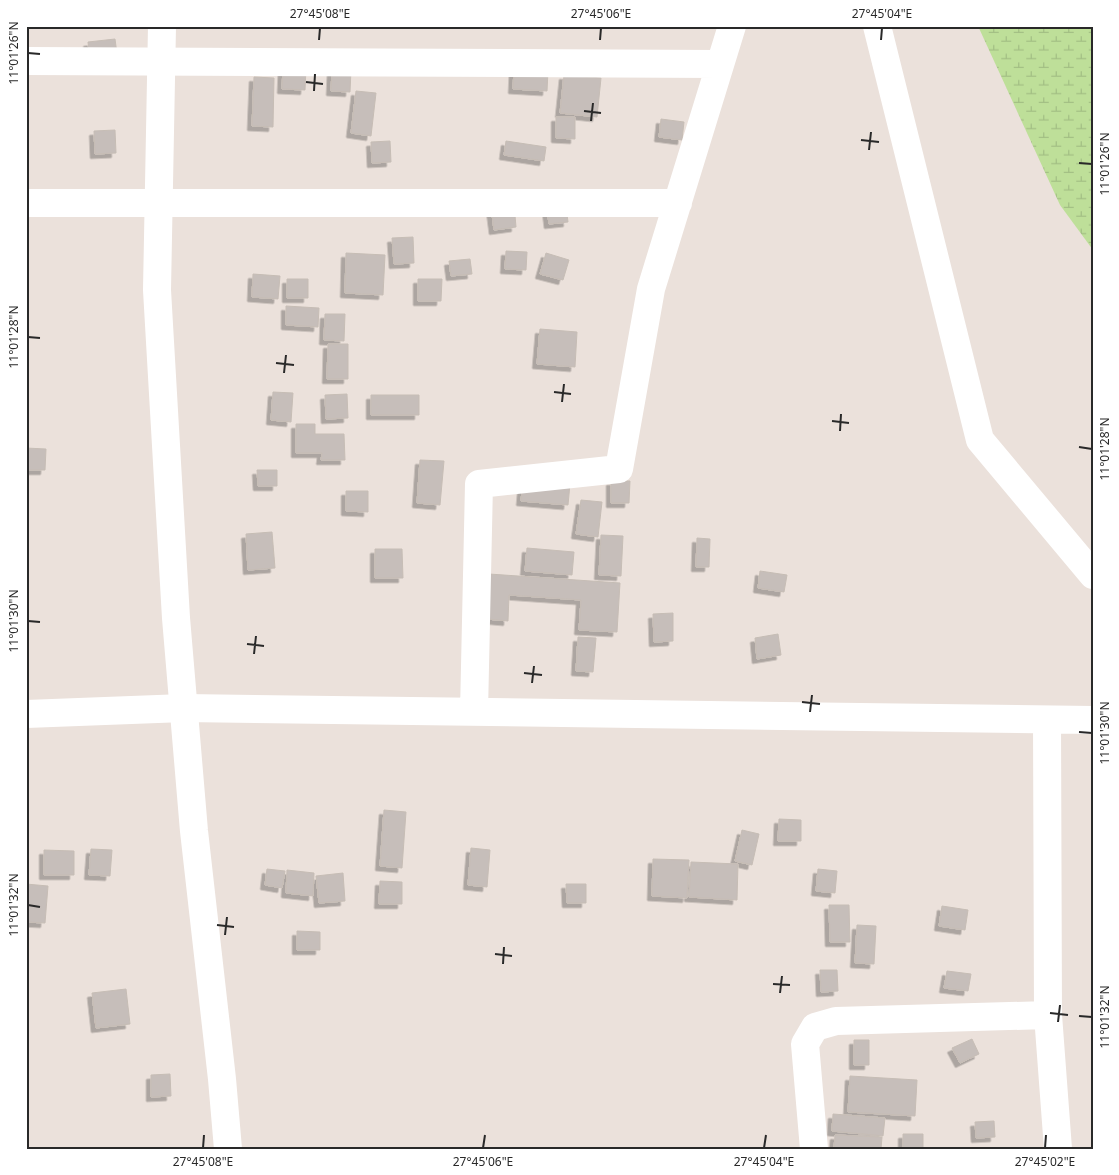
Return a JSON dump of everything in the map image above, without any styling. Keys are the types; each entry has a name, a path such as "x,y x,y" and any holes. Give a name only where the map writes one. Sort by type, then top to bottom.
{"street":[{"path":"162,26 157,290 176,618 194,832 228,1149"},
{"path":"474,712 479,484 619,469 651,289 732,26"},
{"path":"877,26 980,440 1093,575"},
{"path":"26,61 720,64"},
{"path":"26,203 678,203"},
{"path":"26,714 184,708 1093,720"},
{"path":"1047,720 1048,1015 1058,1149"},
{"path":"814,1149 805,1044 815,1027 836,1021 1048,1015"}],"green space":[{"path":"978,26 1093,26 1093,250 1060,205"}],"building":[{"path":"115,39 118,61 90,64 88,42"},
{"path":"283,67 306,69 305,90 282,89"},
{"path":"514,69 548,71 547,91 513,89"},
{"path":"332,70 351,70 350,92 331,91"},
{"path":"564,75 601,78 597,117 560,113"},
{"path":"254,77 274,78 273,127 252,126"},
{"path":"356,91 376,93 371,136 351,133"},
{"path":"556,117 575,117 575,139 556,138"},
{"path":"661,119 684,122 682,140 659,137"},
{"path":"115,130 116,153 95,154 94,131"},
{"path":"390,141 391,162 372,163 371,142"},
{"path":"506,141 546,147 544,161 504,155"},
{"path":"565,198 568,222 549,224 546,200"},
{"path":"514,204 516,227 494,230 491,207"},
{"path":"413,237 414,263 394,264 392,238"},
{"path":"506,251 527,252 526,270 505,269"},
{"path":"346,253 385,255 383,295 345,293"},
{"path":"546,253 569,260 563,280 540,274"},
{"path":"470,259 472,274 451,276 449,261"},
{"path":"253,274 280,276 278,299 252,297"},
{"path":"287,279 308,279 308,298 287,298"},
{"path":"418,279 442,279 441,301 418,301"},
{"path":"286,306 319,308 318,327 286,325"},
{"path":"325,314 345,314 344,341 324,340"},
{"path":"540,329 577,332 575,367 537,364"},
{"path":"328,344 348,344 348,379 327,379"},
{"path":"273,392 293,393 291,422 271,420"},
{"path":"347,394 348,418 326,419 325,395"},
{"path":"371,395 419,395 419,415 371,415"},
{"path":"296,424 315,424 315,434 344,434 345,460 321,460 322,453 296,453"},
{"path":"26,448 46,449 45,470 26,470"},
{"path":"420,460 444,461 440,505 417,503"},
{"path":"257,470 277,470 277,486 258,486"},
{"path":"523,480 570,484 568,505 521,501"},
{"path":"611,481 630,481 629,503 611,503"},
{"path":"346,491 368,491 368,512 346,511"},
{"path":"581,500 602,502 598,537 576,534"},
{"path":"272,532 275,568 248,570 246,534"},
{"path":"601,535 623,536 621,576 599,575"},
{"path":"697,538 710,539 709,567 696,567"},
{"path":"527,548 574,552 572,575 525,571"},
{"path":"375,549 402,549 403,578 375,578"},
{"path":"760,571 787,575 784,592 758,588"},
{"path":"489,574 620,583 617,632 579,630 581,600 509,595 508,621 486,619"},
{"path":"673,613 673,641 654,642 653,614"},
{"path":"778,634 781,655 757,659 755,638"},
{"path":"578,637 596,638 593,672 576,671"},
{"path":"384,810 406,812 402,868 380,866"},
{"path":"779,819 801,820 801,841 778,841"},
{"path":"742,830 759,834 752,865 735,861"},
{"path":"471,848 490,850 487,887 468,885"},
{"path":"91,849 112,850 110,876 89,875"},
{"path":"44,850 74,851 74,875 44,875"},
{"path":"653,859 689,860 687,898 652,896"},
{"path":"691,862 738,864 737,900 689,897"},
{"path":"267,869 285,871 282,888 265,885"},
{"path":"818,869 837,871 835,893 816,891"},
{"path":"287,870 314,873 313,896 286,893"},
{"path":"343,873 345,901 319,903 316,876"},
{"path":"380,881 402,882 402,904 379,904"},
{"path":"26,884 48,886 45,923 26,922"},
{"path":"566,884 586,884 586,903 567,903"},
{"path":"829,905 849,905 850,942 830,942"},
{"path":"942,906 968,910 965,930 939,926"},
{"path":"857,925 876,926 874,964 855,963"},
{"path":"297,931 320,932 320,950 297,950"},
{"path":"820,970 837,970 838,991 821,992"},
{"path":"947,971 971,974 968,991 944,988"},
{"path":"126,989 130,1024 96,1028 92,993"},
{"path":"972,1039 979,1054 960,1063 952,1048"},
{"path":"854,1040 869,1040 869,1065 854,1065"},
{"path":"170,1074 171,1096 151,1097 151,1075"},
{"path":"850,1076 917,1080 915,1116 848,1112"},
{"path":"833,1114 885,1118 883,1136 832,1131"},
{"path":"994,1121 995,1137 976,1138 975,1122"},
{"path":"903,1134 923,1134 923,1149 903,1149"},
{"path":"835,1135 882,1137 881,1149 834,1149"}]}
